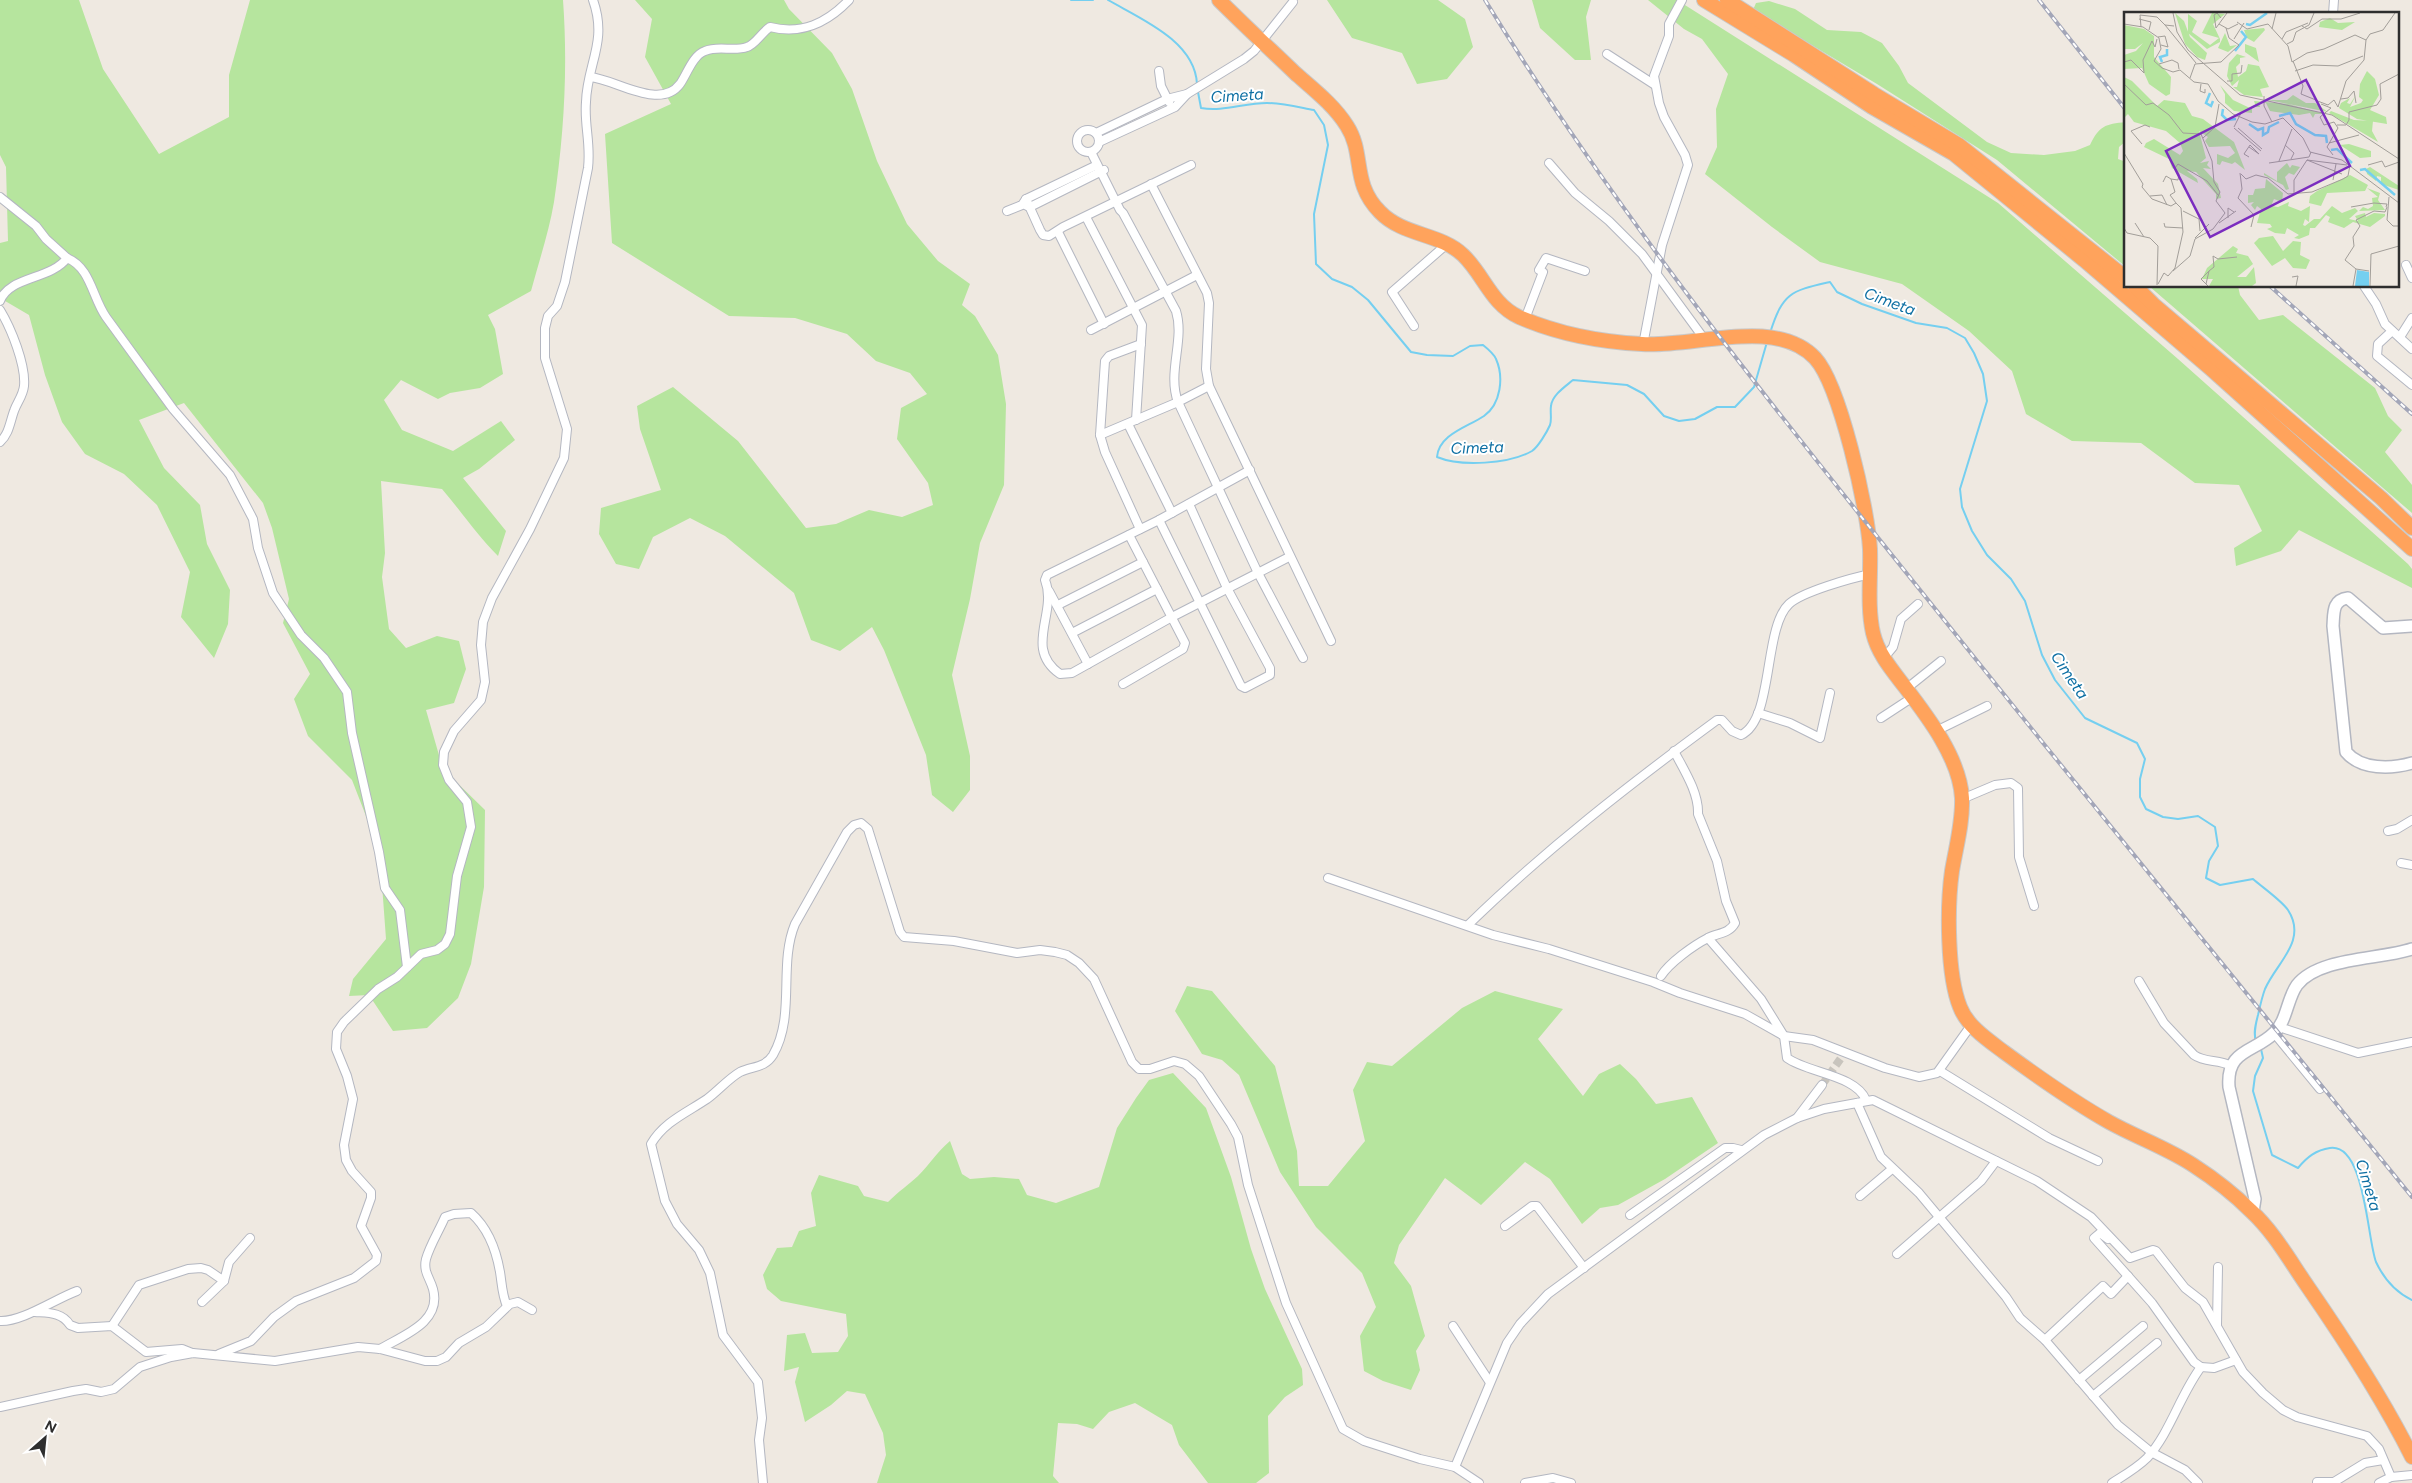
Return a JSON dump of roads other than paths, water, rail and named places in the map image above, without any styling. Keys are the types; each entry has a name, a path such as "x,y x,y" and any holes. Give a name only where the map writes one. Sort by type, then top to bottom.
{"highway":[{"path":"1219,0 1323,98 1350,130 1354,140 1360,181 1376,208 1386,218 1400,226 1447,244 1460,252 1470,262 1496,301 1510,312 1525,319 1581,336 1662,345 1751,335 1779,340 1797,346 1814,357 1829,380 1865,503 1870,544 1871,617 1874,636 1883,659 1910,693 1936,731 1956,771 1962,799 1952,877 1950,930 1956,993 1964,1016 1989,1040 2046,1083 2111,1123 2189,1162 2253,1212 2271,1233 2346,1341 2412,1457"},
{"path":"1704,0 1794,55 1872,107 1954,154 2084,260 2211,369 2412,549"},
{"path":"1727,0 1874,94 1959,145 2124,276"},
{"path":"2137,288 2153,304 2382,498 2412,528"}],"street":[{"path":"219,1354 251,1341 274,1317 296,1301 354,1278 376,1261 377,1255 361,1226 371,1198 371,1192 352,1171 345,1152 353,1099 347,1076 338,1059 336,1040 339,1027 378,989 421,954 437,950 444,944 450,934 457,876 471,827 467,802 449,780 443,765 444,752 454,731 481,700 485,682 481,645 483,622 492,598 530,530 564,458 567,429 545,358 545,328 548,316 557,306 565,282 584,194 590,149 585,104 590,77 596,60 598,40 598,24 593,0"},
{"path":"590,77 603,78 650,95 670,93 679,85 703,51 716,48 736,50 749,47 761,33 770,27 785,31 812,27 837,13 849,0"},
{"path":"1644,344 1664,238 1688,165 1682,148 1667,124 1659,103 1655,71 1669,36 1669,24 1682,0"},
{"path":"1092,151 1099,142 1172,108 1190,92 1244,59 1262,42 1293,2"},
{"path":"1607,54 1656,85"},
{"path":"1159,71 1161,86 1172,108"},
{"path":"1092,151 1084,151 1079,147 1078,137 1086,130 1096,133 1167,99 1190,92"},
{"path":"1096,133 1099,142"},
{"path":"1092,151 1166,292 1179,322 1174,381 1178,402 1258,573 1303,658"},
{"path":"1549,163 1575,194 1609,221 1642,254 1705,340"},
{"path":"1026,203 1043,235 1049,236 1060,231 1063,227 1087,219 1191,165"},
{"path":"1007,211 1100,169"},
{"path":"1152,186 1207,293 1209,303 1206,369 1209,386 1331,641"},
{"path":"0,198 36,226 46,239 67,258 78,264 86,273 97,304 106,317 173,409 230,474 252,519 258,548 273,593 301,635 324,658 347,692 352,733 379,852 385,888 400,910 407,967"},
{"path":"1087,219 1142,324 1136,420"},
{"path":"1060,231 1104,324"},
{"path":"1414,326 1392,292 1447,244"},
{"path":"0,301 13,286 52,271 61,266 67,258"},
{"path":"1525,319 1543,272 1539,270 1546,258 1585,271"},
{"path":"2406,264 2412,278"},
{"path":"1091,330 1134,309 1197,274"},
{"path":"2365,288 2376,304 2385,324 2412,349"},
{"path":"0,310 15,344 24,385 21,399 14,410 8,430 0,442"},
{"path":"2400,337 2412,318"},
{"path":"2392,332 2378,344 2377,356 2412,385"},
{"path":"1140,529 1105,452 1100,435 1105,361 1110,356 1141,344"},
{"path":"1100,435 1178,402 1209,386"},
{"path":"1128,424 1172,513"},
{"path":"1088,664 1048,589 1044,580 1047,576 1159,520 1250,470"},
{"path":"1159,520 1241,686 1245,688 1270,675 1270,668 1227,588 1189,504"},
{"path":"1123,684 1183,649 1185,643 1129,535"},
{"path":"1048,589 1048,608 1040,639 1052,667 1060,674 1066,675 1200,602 1290,557"},
{"path":"1058,605 1143,562"},
{"path":"1468,925 1521,874 1674,751 1719,719 1736,733 1744,734 1750,728 1758,713 1776,635 1786,607 1797,598 1871,574"},
{"path":"1072,633 1157,589"},
{"path":"2412,626 2383,628 2348,598 2341,600 2334,609 2333,626 2346,752 2354,759 2372,766 2412,764"},
{"path":"1883,659 1893,647 1902,619 1918,604"},
{"path":"1881,718 1910,693 1941,661"},
{"path":"1758,713 1790,723 1820,738 1830,693"},
{"path":"1936,731 1986,706"},
{"path":"1660,976 1669,966 1708,938 1723,934 1735,923 1726,901 1717,861 1698,814 1698,808 1688,778 1674,751"},
{"path":"1962,799 1996,785 2011,783 2018,788 2019,857 2034,906"},
{"path":"2388,831 2397,829 2412,820"},
{"path":"762,1483 759,1440 762,1418 758,1382 723,1336 710,1273 698,1250 677,1224 665,1201 651,1144 658,1134 671,1122 707,1098 735,1076 763,1066 774,1053 785,1020 788,940 795,924 847,832 854,825 861,823 868,830 900,932 904,938 967,943 1017,953 1040,950 1067,955 1087,970 1094,979 1113,1024 1132,1062 1139,1069 1150,1069 1174,1061 1185,1064 1199,1076 1238,1137 1248,1185 1286,1303 1343,1429 1364,1441 1420,1459 1455,1467 1479,1483"},
{"path":"2401,863 2412,865"},
{"path":"1328,878 1494,935 1616,969 1680,993 1745,1014 1784,1036 1812,1040 1843,1055 1919,1077 1931,1076 1940,1070 1972,1024"},
{"path":"1708,938 1761,999 1784,1036 1785,1056 1804,1068 1842,1079 1861,1093 1866,1100"},
{"path":"2253,1212 2256,1199 2229,1087 2228,1076 2231,1066 2243,1052 2260,1043 2276,1030 2296,986 2315,971 2395,955 2412,949"},
{"path":"2139,981 2164,1023 2199,1059 2223,1062 2231,1066"},
{"path":"2276,1030 2358,1053 2412,1042"},
{"path":"2276,1030 2320,1090"},
{"path":"1940,1070 2049,1138 2098,1161"},
{"path":"1797,1118 1822,1085"},
{"path":"1455,1467 1476,1420 1489,1381 1507,1343 1520,1324 1548,1294 1741,1150 1764,1135 1797,1118 1824,1109 1873,1100 2037,1181 2090,1217 2125,1255 2133,1258 2154,1250 2188,1291 2203,1302 2242,1372 2257,1387 2283,1410 2310,1422 2362,1433 2375,1443 2391,1477"},
{"path":"1857,1103 1877,1152 1892,1169 1909,1182 2006,1297 2020,1318 2044,1340 2118,1425 2151,1452 2176,1464 2198,1483"},
{"path":"1630,1215 1725,1148 1741,1150"},
{"path":"1897,1254 1981,1182 1996,1161"},
{"path":"1860,1196 1892,1169"},
{"path":"1506,1226 1535,1205 1584,1268"},
{"path":"380,1349 427,1320 434,1307 433,1289 425,1273 426,1260 445,1217 454,1214 471,1213 481,1222 492,1241 500,1270 502,1297 507,1306"},
{"path":"2120,1249 2100,1234 2094,1237 2152,1304 2194,1362 2201,1367 2214,1368 2236,1360"},
{"path":"202,1302 224,1282 229,1262 250,1238"},
{"path":"2217,1325 2218,1267"},
{"path":"112,1326 139,1285 188,1269 201,1268 208,1270 224,1282"},
{"path":"2044,1340 2103,1286 2111,1294 2128,1276"},
{"path":"0,1321 35,1312 58,1297 77,1290"},
{"path":"0,1407 73,1391 86,1389 101,1392 114,1389 140,1367 171,1357 193,1353 219,1354 275,1361 300,1358 343,1348 380,1349 425,1361 437,1361 446,1357 459,1343 486,1327 507,1306 518,1302 532,1310"},
{"path":"35,1312 61,1315 66,1318 70,1325 78,1328 112,1326 146,1352 182,1348 193,1353"},
{"path":"1453,1326 1489,1381"},
{"path":"2079,1380 2143,1326"},
{"path":"2093,1396 2156,1344"},
{"path":"2112,1483 2140,1464 2151,1452 2186,1388 2201,1367"},
{"path":"2317,1482 2334,1482 2365,1463 2383,1460"},
{"path":"2379,1483 2391,1477 2412,1475"},
{"path":"1525,1483 1553,1478 1571,1483"}],"waterway":[{"name":"Cimeta","path":"1071,0 1093,0"},
{"name":"Cimeta","path":"1108,0 1150,24 1177,44 1187,55 1194,69 1197,84"},
{"name":"Cimeta","path":"1198,92 1201,108 1217,109 1267,103 1285,104 1314,110 1324,125 1328,145 1314,214 1316,264 1332,279 1352,287 1368,300 1411,352 1453,356 1470,346 1483,345 1495,357 1500,374 1500,382 1494,405 1484,416 1455,432 1443,442 1437,457 1459,462 1485,463 1511,459 1532,451 1540,443 1550,425 1551,406 1554,398 1573,380 1627,385 1644,394 1664,416 1679,421 1695,419 1717,407 1735,407 1754,387 1767,342"},
{"name":"Cimeta","path":"1770,333 1784,301 1797,291 1830,282 1837,292 1862,304 1916,323 1947,328 1965,338 1983,374 1987,401 1960,489 1962,507 1972,531 1987,555 2011,579 2025,601 2042,655 2055,680 2085,718 2137,743 2145,759 2140,779 2140,797 2146,809 2163,817 2178,819 2198,816 2215,827 2218,846 2209,861 2206,878 2220,885 2253,879 2285,906 2293,921 2294,932 2292,942 2270,979 2263,995 2255,1028 2256,1041"},
{"name":"Cimeta","path":"2261,1049 2263,1058 2255,1076 2253,1091 2272,1155 2298,1168 2308,1157 2320,1150 2330,1148 2342,1150 2351,1160 2358,1176 2376,1262 2391,1284 2400,1293 2412,1300"}],"tunnel":[{"path":"1822,1085 1841,1058"}],"railway":[{"path":"1485,0 1532,75 1582,148 1739,362 2030,727 2412,1197"},
{"path":"2039,0 2124,107"},
{"path":"2272,288 2412,414"}]}
